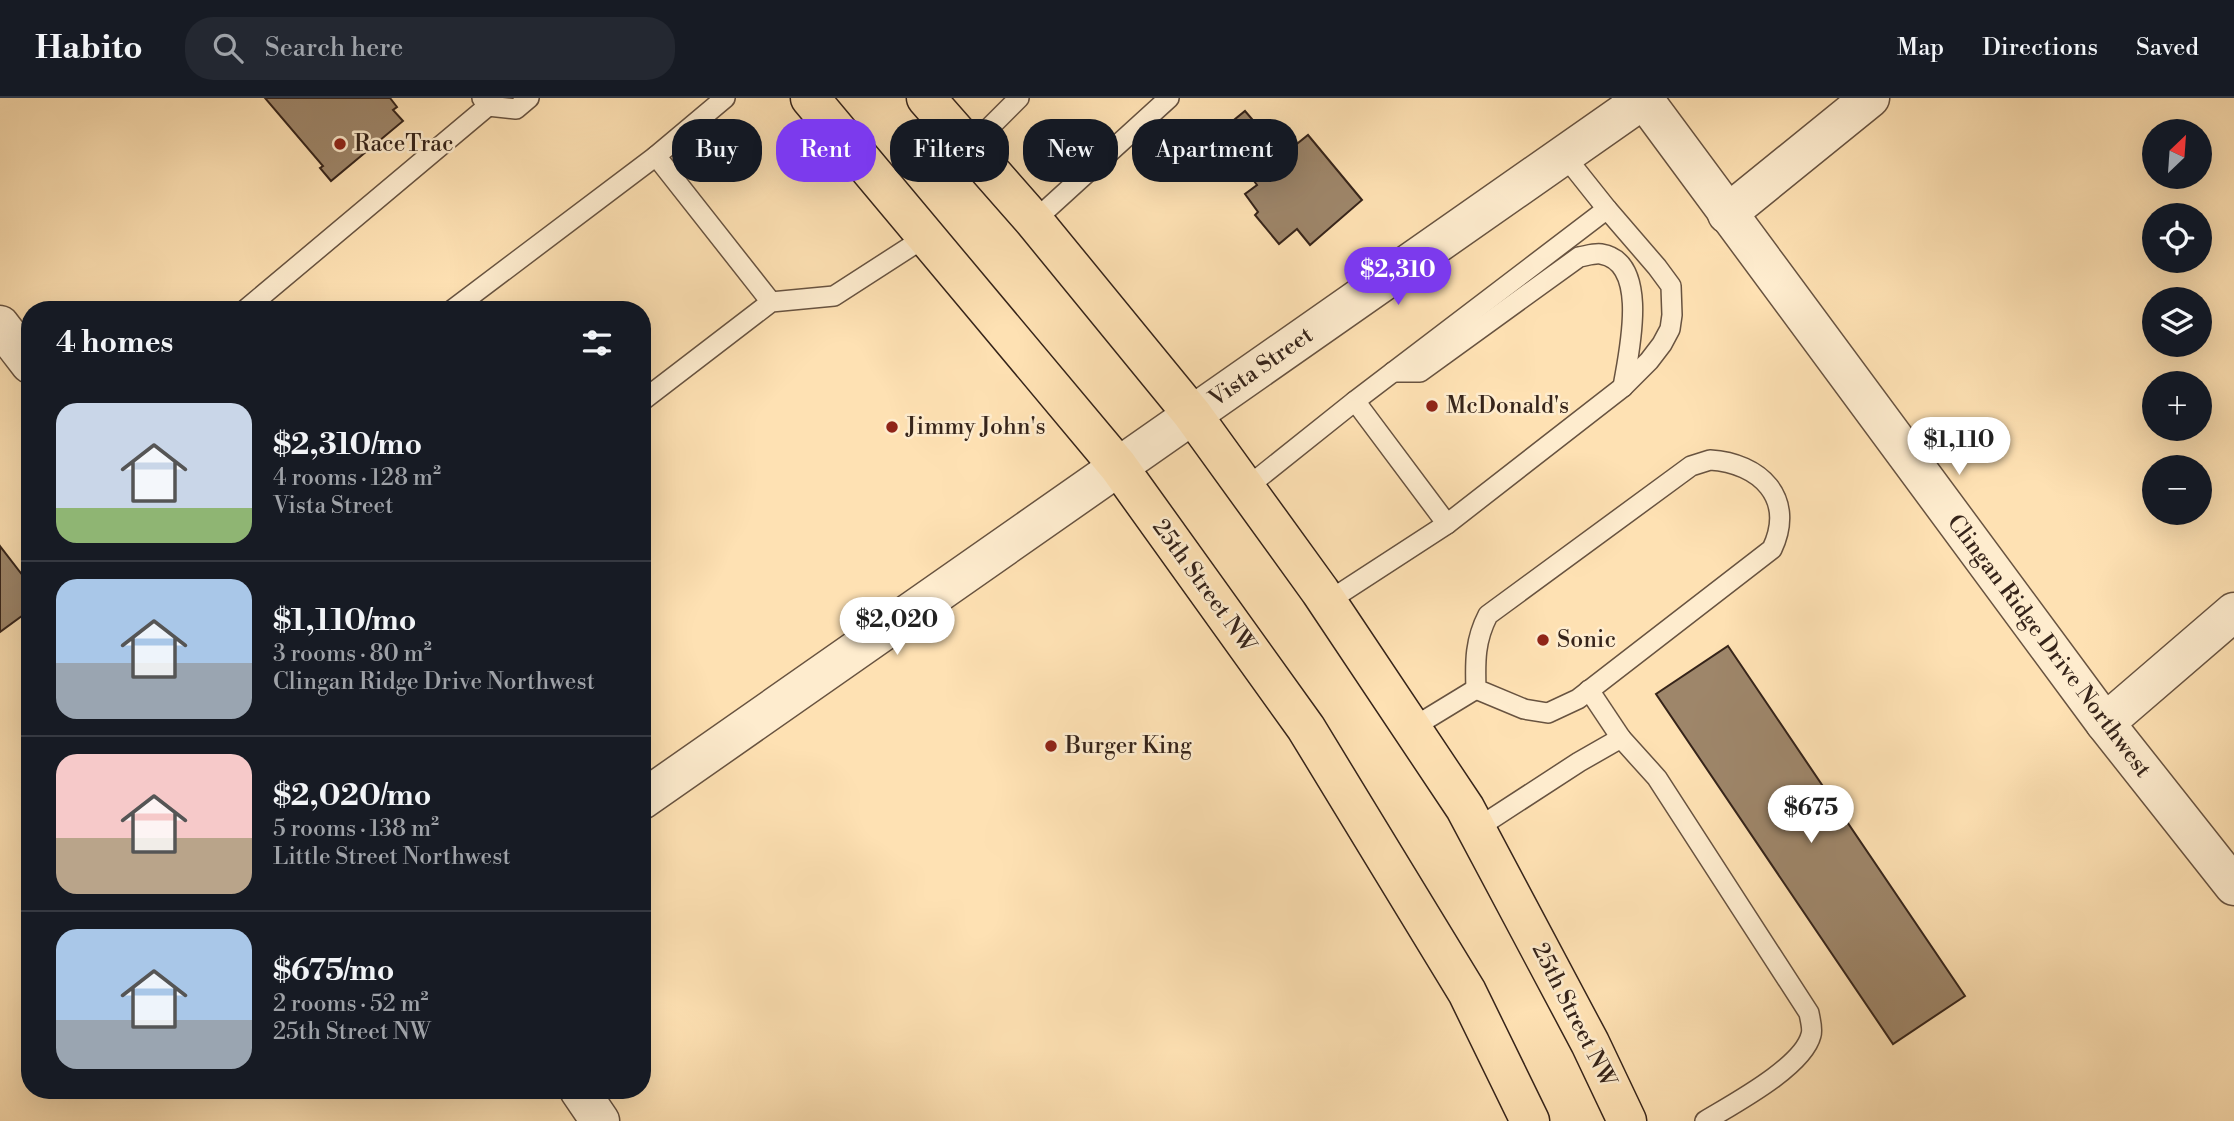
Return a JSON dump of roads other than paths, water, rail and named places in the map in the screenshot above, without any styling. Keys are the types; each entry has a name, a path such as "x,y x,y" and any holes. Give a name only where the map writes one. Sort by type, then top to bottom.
{"highway":[{"name":"25th Street NW","path":"810,98 1118,466 1313,740 1467,992 1530,1121"},
{"name":"25th Street NW","path":"926,98 944,119"},
{"name":"25th Street NW","path":"1000,182 1192,414 1327,602 1412,728 1465,808 1590,1043 1628,1121"}],"street":[{"path":"1727,214 1870,98"},
{"name":"Clingan Ridge Drive Northwest","path":"1644,99 2105,723 2234,886"},
{"name":"Vista Street","path":"651,794 1644,99"},
{"path":"0,325 21,353"},
{"path":"2105,723 2234,612"},
{"path":"585,1099 600,1121"}],"lane":[{"path":"255,301 485,102 516,109 529,98"},
{"path":"464,301 656,156 725,98"},
{"path":"998,119 1019,98"},
{"path":"1034,221 1169,98"},
{"path":"656,156 771,302"},
{"path":"1327,602 1447,524 1623,387 1649,361 1670,329 1671,286 1564,156"},
{"path":"1246,488 1355,401 1607,209"},
{"path":"651,394 771,302 834,296 927,236"},
{"path":"1394,372 1420,372 1579,257 1600,254 1614,259 1622,268 1631,295 1633,323 1623,387"},
{"path":"1355,401 1447,524"},
{"path":"1710,460 1730,461 1752,471 1770,486 1779,505 1780,533 1772,549 1578,699 1548,713 1524,709 1476,689 1475,655 1479,632 1488,615 1691,466 1710,460"},
{"path":"1412,728 1476,689"},
{"path":"1589,690 1621,738 1657,778 1809,1013 1811,1035 1795,1059 1769,1081 1705,1121"},
{"path":"1476,829 1621,738"}],"place":[{"name":"RaceTrac","path":"340,144"},
{"name":"McDonald's","path":"1432,406"},
{"name":"Jimmy John's","path":"892,427"},
{"name":"Sonic","path":"1543,640"},
{"name":"Burger King","path":"1051,746"}]}
